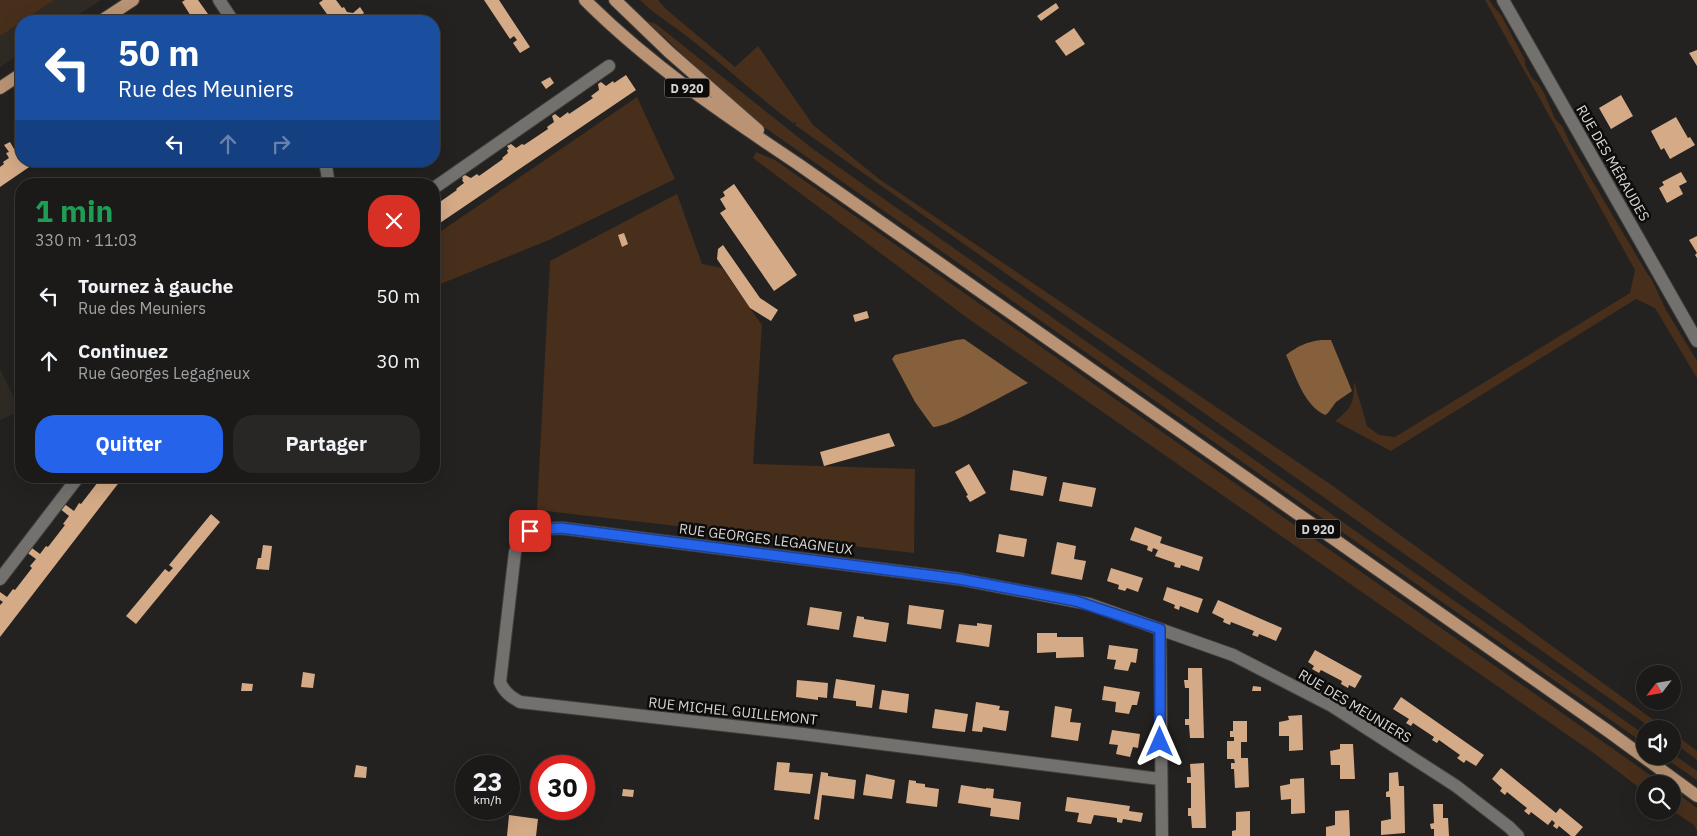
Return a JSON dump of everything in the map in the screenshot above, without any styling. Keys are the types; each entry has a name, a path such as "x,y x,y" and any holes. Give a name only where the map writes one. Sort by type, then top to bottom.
{"main road":[{"path":"110,15 133,0"},
{"name":"D 920","path":"585,0 612,27 679,83 720,113 798,164 1608,731 1697,796"},
{"name":"D 920","path":"615,0 669,52 798,164"},
{"path":"0,88 15,78"}],"street":[{"path":"219,0 229,15"},
{"name":"RUE DES MÉRAUDES","path":"1503,0 1697,341"},
{"path":"440,184 609,66"},
{"path":"0,579 74,483"},
{"name":"RUE GEORGES LEGAGNEUX","path":"507,617 515,552 518,542 530,531 561,528 959,579 1089,604"},
{"name":"RUE DES MEUNIERS","path":"1089,604 1233,655 1332,706 1456,786 1518,836"},
{"name":"RUE MICHEL GUILLEMONT","path":"507,617 500,682 510,697 520,702 803,734 1160,779"},
{"path":"1160,629 1162,836"}],"shaded area":[{"path":"0,0 101,0 78,15 15,15 15,57 0,67"},
{"path":"0,0 54,0 32,15 15,15 15,26 0,36"},
{"path":"640,0 658,0 667,10 735,67 758,46 813,125 879,179 1333,486 1636,707 1636,710 1640,710 1654,720 1640,720 795,125 797,122 793,123 780,113 702,48"},
{"path":"1485,0 1489,0 1501,15 1525,60 1525,65 1532,78 1538,83 1545,95 1555,119 1562,126 1571,145 1652,280 1666,310 1697,361 1697,378 1655,308 1636,299 1391,451 1335,421 1351,404 1354,381 1367,426 1379,435 1395,437 1630,293 1635,270"},
{"path":"647,21 656,24 813,149 1636,729 1636,738 747,115"},
{"path":"637,97 675,179 549,240 443,283 440,283 440,232"},
{"path":"756,152 775,160 1650,775 1636,775 1636,785 1595,754 966,317 753,158"},
{"path":"677,194 702,264 722,268 762,325 753,464 915,469 914,553 537,510 550,261"},
{"path":"964,339 1028,383 965,416 933,427 915,402 892,359 895,355"},
{"path":"1321,340 1331,340 1352,391 1336,402 1325,415 1317,410 1306,397 1286,355 1302,345"},
{"path":"0,369 15,400 15,413 0,420"},
{"path":"1681,739 1697,751 1697,760 1681,748"},
{"path":"1681,760 1697,771 1697,780 1675,765 1681,765"},
{"path":"1681,796 1697,808 1697,831 1694,825 1681,816"}],"building":[{"path":"185,0 198,0 208,14 190,15 182,2"},
{"path":"323,0 336,0 347,12 353,13 360,7 364,13 361,15 328,15 319,3"},
{"path":"484,0 499,0 530,47 520,53 513,43 517,40 514,36 510,39"},
{"path":"1056,3 1059,8 1041,21 1037,16"},
{"path":"1074,28 1085,44 1066,56 1055,41"},
{"path":"1697,50 1697,66 1689,53"},
{"path":"626,75 636,90 440,223 440,202 464,183 462,177 465,175 471,178 477,174 479,176 503,159 508,153 507,150 509,149 507,146 511,144 516,148 522,144 524,145 548,129 547,127 554,122 552,116 555,114 560,118 593,98 591,96 599,90 598,84 601,82 606,86 613,81 614,83"},
{"path":"550,77 554,83 546,89 541,82"},
{"path":"1621,95 1633,116 1611,129 1599,108"},
{"path":"1676,117 1688,138 1690,137 1695,145 1670,159 1664,148 1661,150 1651,131"},
{"path":"10,142 15,148 15,167 29,167 0,187 0,167 9,158 6,153 9,152 4,145"},
{"path":"1681,172 1687,182 1679,186 1683,194 1667,203 1659,188 1664,185 1662,182"},
{"path":"734,184 797,275 774,291 720,213 726,209 720,199 725,196 723,192"},
{"path":"624,233 628,244 622,247 618,235"},
{"path":"1697,236 1697,253 1689,240"},
{"path":"723,245 760,298 778,310 771,321 750,308 717,259 718,249"},
{"path":"867,311 869,318 855,322 853,315"},
{"path":"889,433 895,446 824,466 820,452"},
{"path":"969,464 986,493 970,502 955,472"},
{"path":"1013,470 1047,477 1043,496 1010,490"},
{"path":"1063,482 1096,488 1092,507 1059,501"},
{"path":"97,483 119,483 0,637 0,605 3,602 0,600 0,592 7,597 32,568 30,566 36,559 25,551 29,546 40,554 65,525 63,524 69,516 59,508 63,503 74,511 79,503 81,504"},
{"path":"211,514 220,522 136,624 126,616 165,569 169,572 173,568 169,565"},
{"path":"1135,527 1162,537 1160,543 1203,557 1199,571 1181,565 1180,568 1174,567 1175,563 1155,556 1158,550 1153,548 1152,552 1147,550 1148,546 1130,540"},
{"path":"999,534 1027,539 1024,557 996,552"},
{"path":"1057,542 1076,546 1074,559 1086,561 1082,580 1051,574"},
{"path":"263,545 272,546 269,570 256,569 258,558 261,558"},
{"path":"1111,568 1143,578 1138,592 1127,588 1125,591 1118,589 1119,585 1107,581"},
{"path":"1167,587 1203,599 1198,613 1180,606 1179,610 1174,608 1175,605 1163,600"},
{"path":"1218,600 1282,628 1276,641 1259,634 1258,637 1252,635 1254,631 1231,622 1230,625 1223,622 1224,619 1212,613"},
{"path":"909,605 944,610 941,629 907,624"},
{"path":"810,607 842,612 839,630 807,625"},
{"path":"857,616 889,623 886,642 853,637"},
{"path":"977,623 992,625 989,647 956,642 959,624 977,626"},
{"path":"1037,633 1057,633 1057,637 1083,637 1084,657 1056,658 1056,652 1037,653"},
{"path":"1109,645 1138,649 1136,663 1131,662 1128,671 1114,669 1116,660 1107,659"},
{"path":"1315,650 1362,676 1355,688 1349,685 1348,688 1341,684 1342,681 1321,670 1319,673 1312,669 1314,666 1308,662"},
{"path":"1188,668 1202,668 1204,738 1190,738 1189,725 1185,725 1185,719 1189,719 1189,688 1185,688 1184,680 1188,680"},
{"path":"303,672 315,674 313,688 301,687"},
{"path":"836,679 875,685 872,708 856,706 856,701 833,698"},
{"path":"797,680 828,683 827,698 818,697 818,700 796,697"},
{"path":"242,683 253,684 252,691 241,691"},
{"path":"1104,686 1140,692 1137,705 1132,705 1129,714 1115,712 1116,702 1102,700"},
{"path":"1253,686 1261,687 1261,691 1252,691"},
{"path":"882,690 909,694 907,713 879,709"},
{"path":"1401,697 1484,755 1476,766 1466,760 1464,763 1457,758 1460,755 1439,740 1437,743 1432,740 1434,737 1413,723 1411,726 1406,723 1409,719 1393,709"},
{"path":"976,702 1000,706 999,710 1009,711 1006,731 983,727 982,732 972,731"},
{"path":"1055,706 1072,709 1070,722 1081,723 1078,741 1051,737"},
{"path":"935,709 968,714 965,732 932,728"},
{"path":"1302,715 1303,750 1289,751 1289,736 1279,736 1279,722 1289,720 1288,716"},
{"path":"1233,721 1247,721 1247,742 1241,742 1241,758 1248,758 1249,787 1235,788 1234,769 1231,769 1231,763 1235,763 1234,759 1227,759 1227,741 1234,741 1234,737 1230,737 1230,731 1233,731"},
{"path":"1112,730 1140,734 1138,748 1133,747 1130,757 1116,754 1118,745 1109,744"},
{"path":"1340,744 1353,744 1355,779 1340,779 1340,765 1331,765 1330,751 1340,749"},
{"path":"777,762 790,763 789,772 813,774 810,794 774,790"},
{"path":"1204,763 1206,828 1192,828 1191,816 1188,816 1188,808 1191,808 1191,783 1187,783 1187,777 1191,777 1190,764"},
{"path":"356,765 367,767 366,778 354,777"},
{"path":"1501,768 1556,813 1560,808 1583,827 1575,836 1571,836 1559,826 1557,829 1553,826 1555,823 1552,820 1548,825 1531,812 1529,815 1524,811 1527,808 1507,792 1505,795 1500,791 1502,788 1492,779"},
{"path":"821,772 828,773 828,776 856,780 854,799 822,795 819,820 814,819"},
{"path":"1398,772 1399,786 1404,786 1405,833 1381,835 1381,821 1391,819 1390,797 1386,797 1386,792 1389,791 1389,773"},
{"path":"866,774 895,780 892,799 863,795"},
{"path":"1304,778 1305,813 1291,814 1291,799 1281,800 1280,786 1290,784 1290,779"},
{"path":"909,780 925,784 925,787 939,789 937,807 906,803"},
{"path":"961,785 994,789 993,798 1021,802 1019,820 990,816 991,808 958,803"},
{"path":"623,789 634,790 633,797 622,796"},
{"path":"1067,797 1130,806 1129,811 1143,813 1141,822 1123,819 1122,823 1117,822 1117,818 1094,815 1091,824 1077,822 1079,813 1065,811"},
{"path":"1433,804 1443,804 1443,818 1448,818 1449,836 1434,836 1434,829 1431,829 1430,824 1434,823"},
{"path":"1349,810 1350,836 1326,836 1326,827 1335,825 1335,811"},
{"path":"1250,811 1250,836 1232,836 1232,831 1236,830 1236,812"},
{"path":"520,817 530,818 530,820 538,820 536,836 507,836 509,820 520,820"}],"route":[{"path":"530,531 561,528 959,579 1089,604 1160,629 1160,742"}]}
